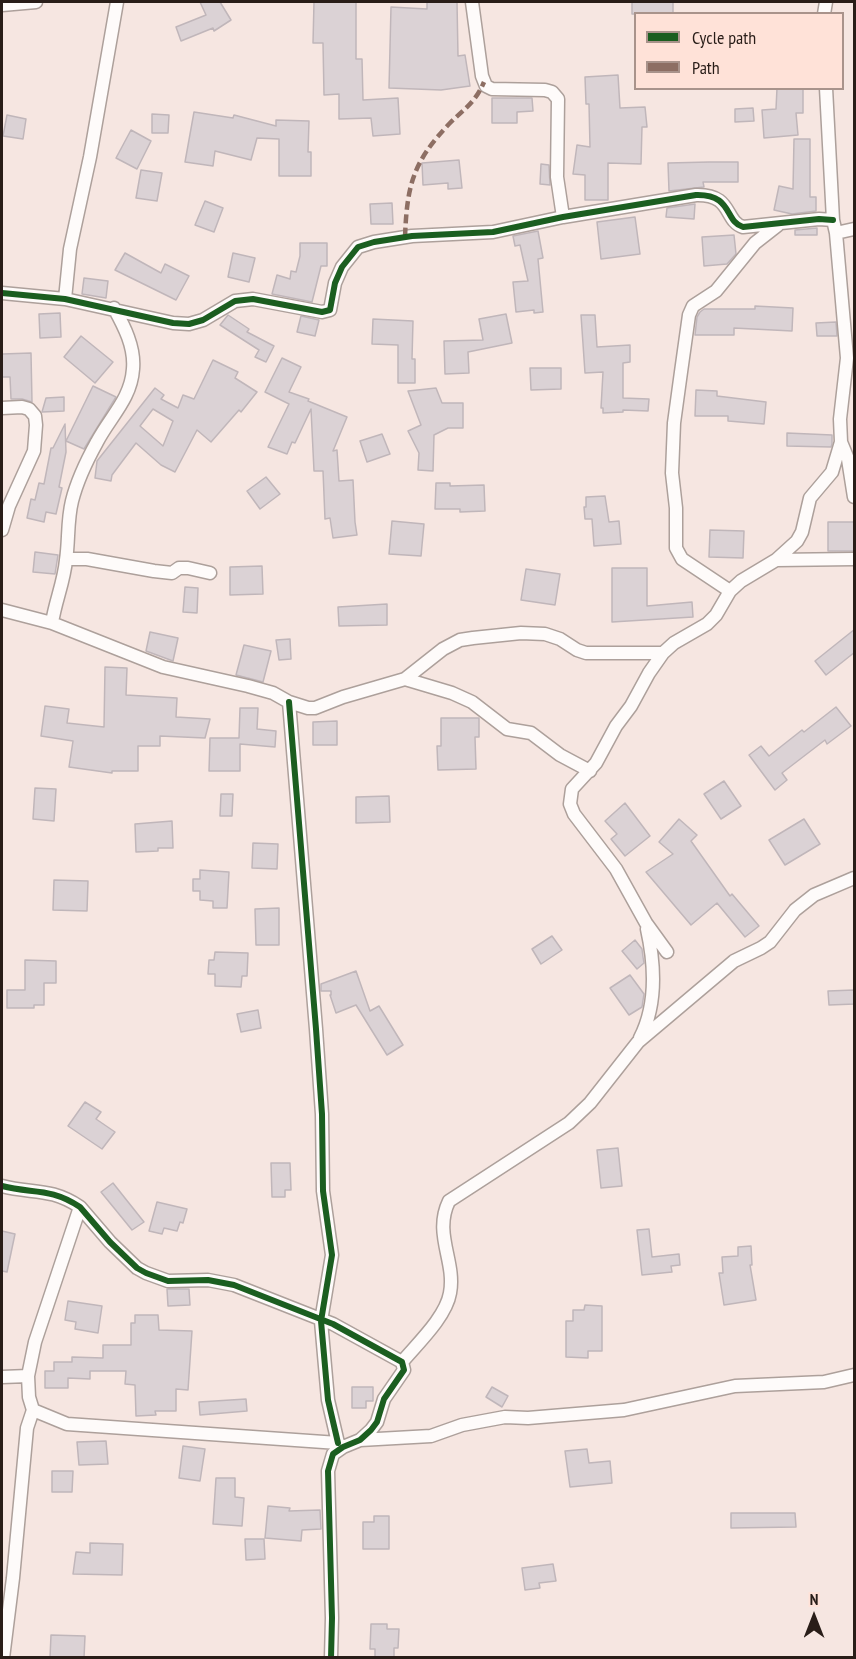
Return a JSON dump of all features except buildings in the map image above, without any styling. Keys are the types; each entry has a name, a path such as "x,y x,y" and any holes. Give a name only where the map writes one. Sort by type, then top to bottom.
{"street":[{"path":"2,5 36,2"},
{"path":"65,299 70,249 90,157 117,2"},
{"path":"472,2 482,76 486,86 492,89 545,90 552,92 558,99 557,177 563,217"},
{"path":"667,952 646,923 616,869 571,809 570,795 572,789 590,771 663,653 674,643 707,624 716,615 730,591 741,581 790,549 800,536 810,498 832,472 841,442 840,419 847,358 833,220 826,90"},
{"path":"2,293 65,299 189,324 203,320 236,301 253,299 326,312 330,310 335,283 342,267 358,247 374,242 411,236 493,232 563,217 704,195 723,203 738,225 753,227 819,219 833,220"},
{"path":"730,591 682,559 676,548 676,508 672,473 674,423 689,315 693,306 717,291 728,274 755,243 779,224"},
{"path":"836,233 855,229"},
{"path":"52,623 67,559 70,517 76,490 84,467 98,440 124,402 134,368 126,330 114,308"},
{"path":"2,408 29,409 35,416 36,425 34,451 9,506 2,530"},
{"path":"841,442 848,459 855,497"},
{"path":"67,559 87,559 172,573 179,568 210,573"},
{"path":"776,560 855,559"},
{"path":"2,610 52,623 163,667 248,686 273,693 302,707 315,708 343,697 405,679 443,649 460,640 521,633 553,636 586,653 663,653"},
{"path":"405,679 452,693 472,702 507,729 531,733 560,755 590,771"},
{"path":"289,702 317,1040 323,1191 332,1255 321,1321 328,1400 340,1445"},
{"path":"402,1362 445,1308 450,1294 451,1271 443,1231 445,1209 449,1202 580,1114 638,1042 734,961 770,942 795,910 814,894 855,878"},
{"path":"638,1042 648,1020 652,992 652,951 646,923"},
{"path":"2,1186 50,1192 80,1207 110,1242 137,1268 146,1273 168,1281 208,1280 234,1285 333,1324 402,1362 404,1370 384,1399 377,1422 366,1437 360,1440"},
{"path":"3,1658 5,1602 27,1428 33,1410 29,1397 28,1376 35,1342 80,1207"},
{"path":"33,1410 67,1424 340,1445 360,1440 431,1436 462,1425 505,1417 528,1418 624,1410 735,1386 824,1382 855,1375"},
{"path":"2,1377 28,1376"},
{"path":"331,1658 332,1606 328,1471 333,1454 340,1445"}],"marked path":[{"path":"405,237 410,188 420,163 437,138 473,101 484,82"}],"cycle path":[{"path":"2,293 65,299 173,323 189,324 203,320 235,301 253,299 322,312 330,310 335,283 342,267 358,247 374,242 412,236 493,232 563,217 696,195 708,196 722,203 737,224 743,227 819,219 833,220"},
{"path":"289,702 322,1114 323,1191 332,1255 321,1321 328,1400 338,1443"},
{"path":"2,1186 59,1196 80,1207 110,1242 137,1268 146,1273 168,1281 208,1280 234,1285 333,1324 402,1362 404,1370 384,1399 377,1422 360,1440 333,1454 328,1471 331,1658"}]}
